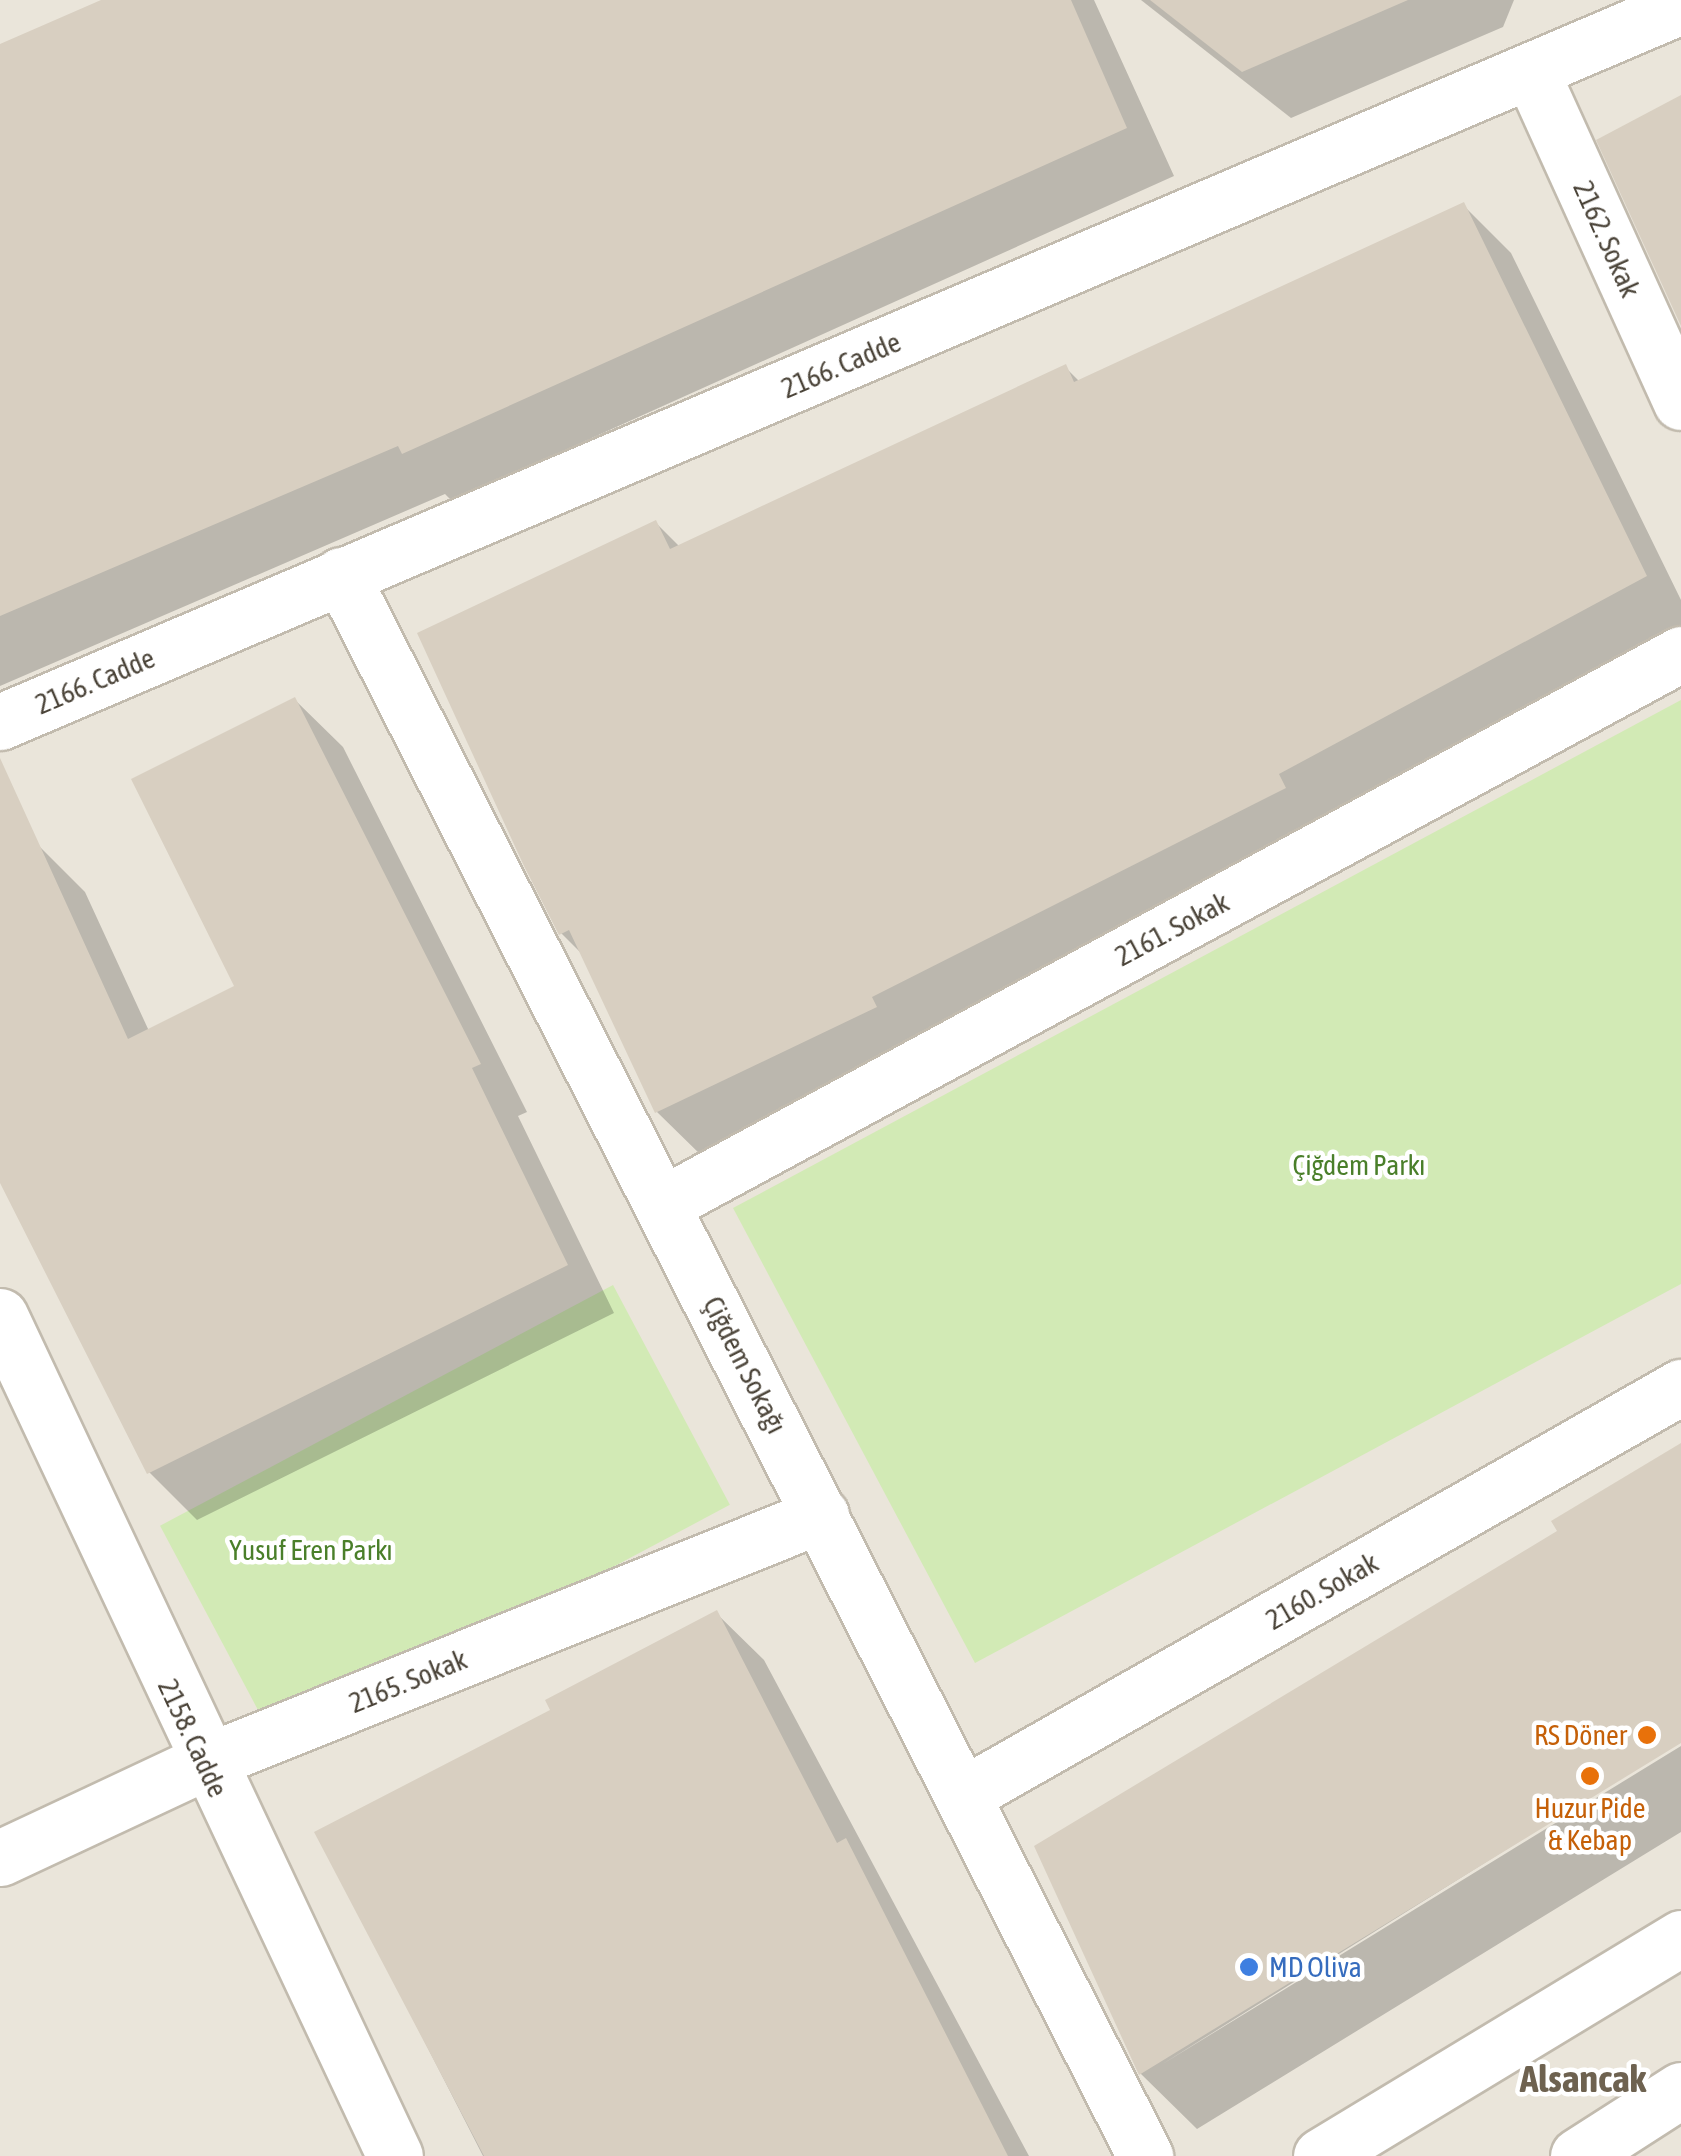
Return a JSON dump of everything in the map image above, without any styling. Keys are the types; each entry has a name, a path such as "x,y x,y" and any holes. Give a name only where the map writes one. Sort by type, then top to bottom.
{"street":[{"name":"2166. Cadde","path":"0,722 341,575 1533,76 1681,6"},
{"name":"2162. Sokak","path":"1533,76 1681,402"},
{"name":"Çiğdem Sokağı","path":"341,575 1146,2156"},
{"name":"2161. Sokak","path":"664,1204 1681,654"},
{"name":"2158. Cadde","path":"0,1316 203,1763 395,2156"},
{"name":"2160. Sokak","path":"963,1795 1681,1386"},
{"name":"2165. Sokak","path":"0,1858 203,1763 820,1515"},
{"path":"1321,2156 1681,1938"},
{"path":"1594,2151 1681,2090"}],"shaded area":[{"path":"0,0 1681,0 1681,2156 0,2156"}],"green space":[{"name":"Çiğdem Parkı","path":"1681,700 1681,1284 975,1663 733,1208"},
{"name":"Yusuf Eren Parkı","path":"613,1285 730,1505 277,1746 160,1526"}],"building":[{"path":"101,0 1071,0 1127,128 402,454 398,446 0,616 0,44"},
{"path":"1150,0 1408,0 1242,72"},
{"path":"1681,95 1681,326 1596,140"},
{"path":"1464,202 1647,576 1279,774 1286,788 872,997 877,1007 655,1113 569,930 559,935 524,866 417,633 656,520 670,549 1066,364 1074,382"},
{"path":"295,697 481,1064 472,1068 568,1265 147,1474 0,1183 0,758 128,1039 234,986 131,779"},
{"path":"1681,1443 1681,1743 1139,2075 1034,1846 1557,1531 1551,1521"},
{"path":"717,1610 837,1843 846,1838 1008,2156 484,2156 314,1832 550,1710 545,1700"}],"place":[{"name":"RS Döner","path":"1647,1735"},
{"name":"Huzur Pide & Kebap","path":"1590,1776"},
{"name":"MD Oliva","path":"1249,1967"}],"district":[{"name":"Alsancak","path":"1583,2079"}]}
